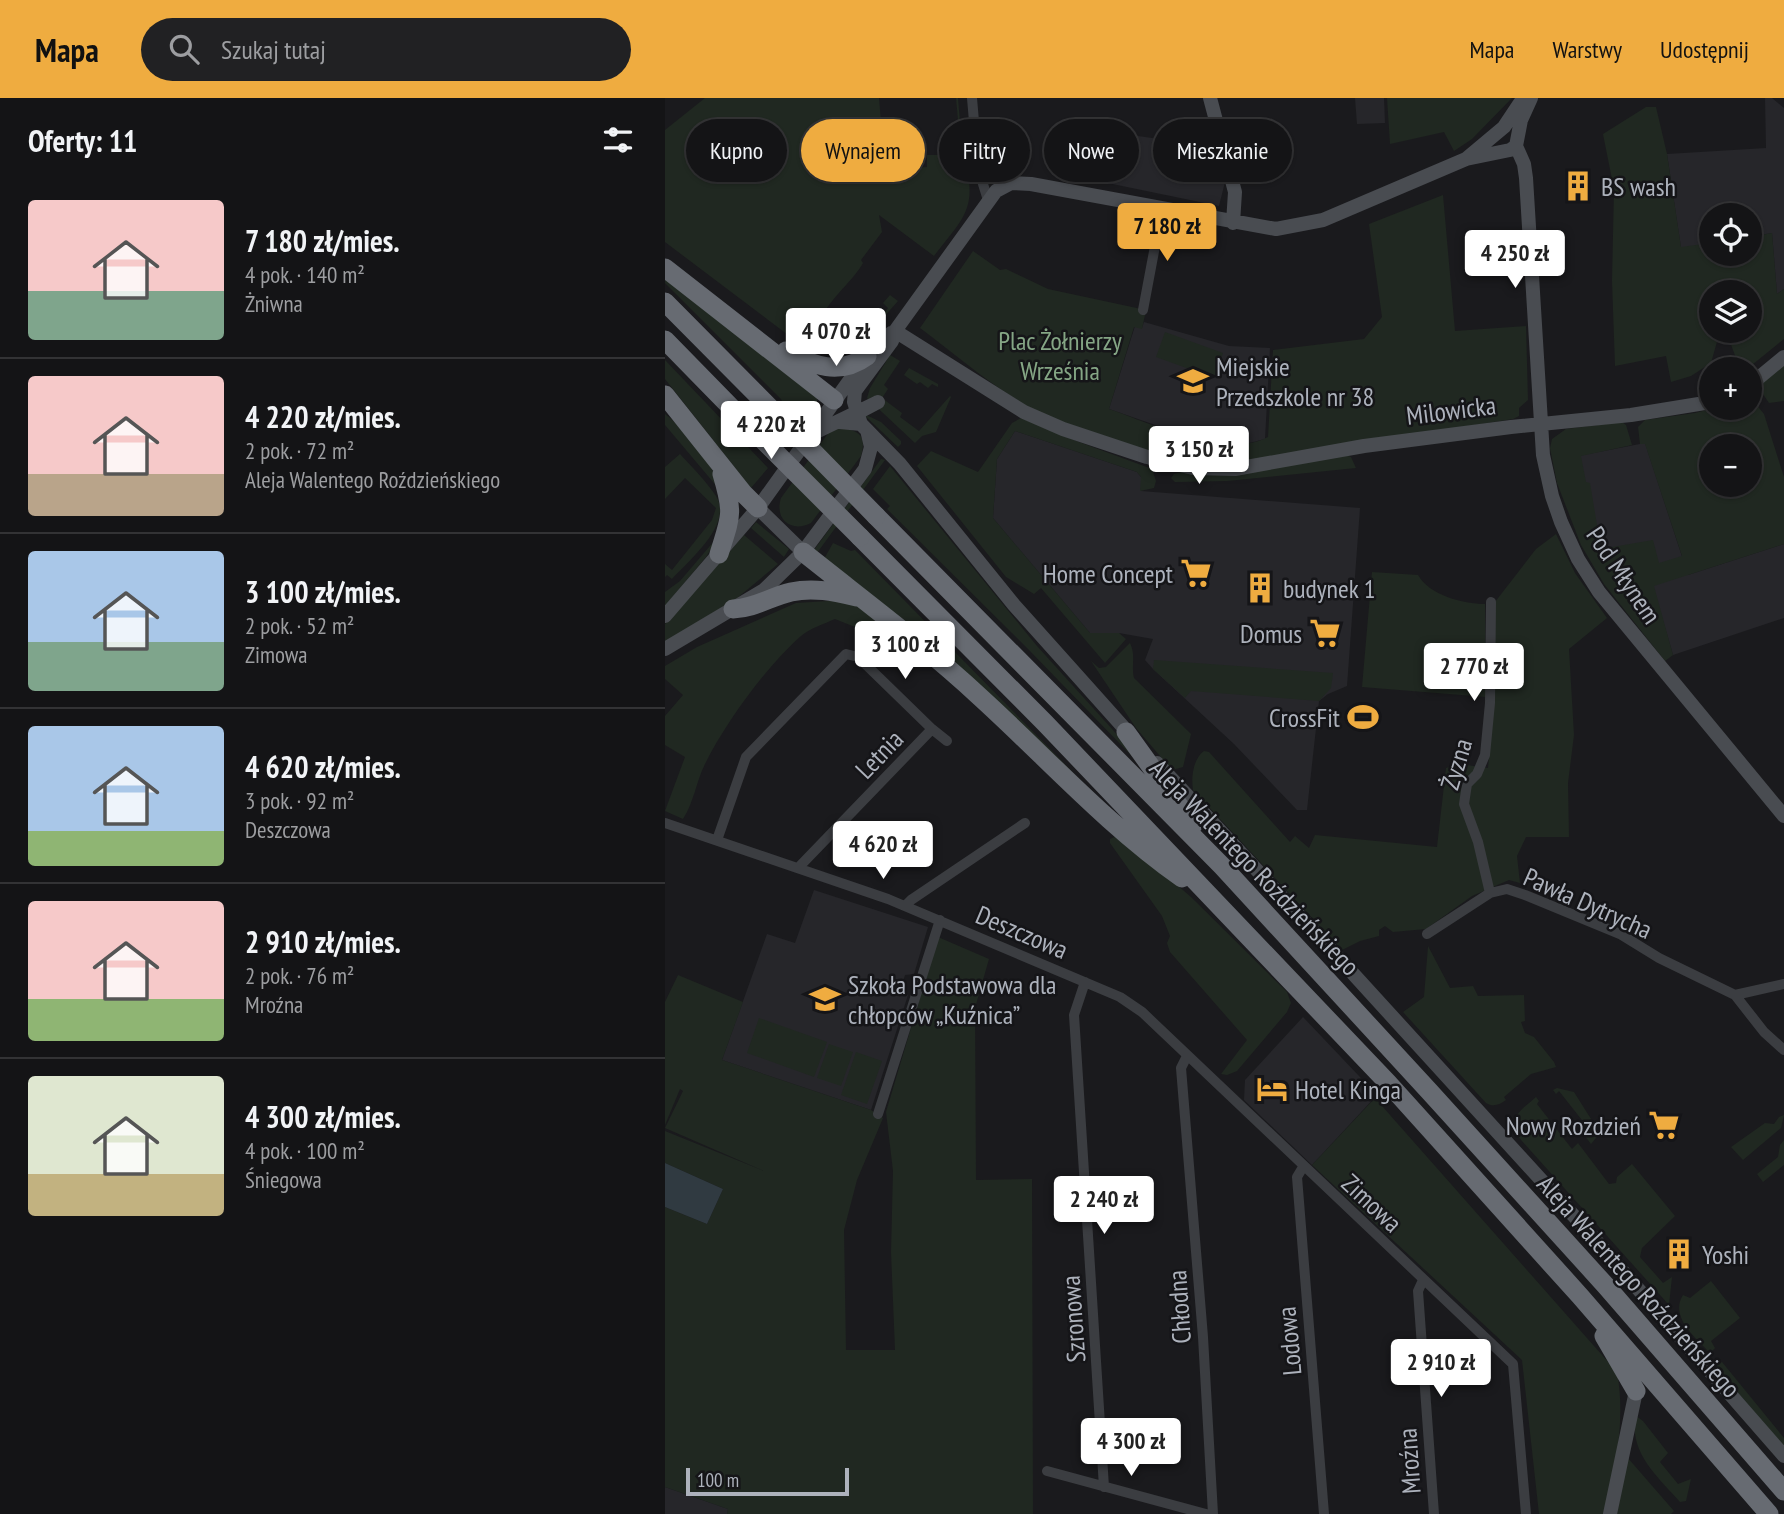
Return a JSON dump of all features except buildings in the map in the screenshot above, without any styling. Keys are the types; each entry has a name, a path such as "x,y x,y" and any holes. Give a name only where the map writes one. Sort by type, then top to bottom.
{"highway":[{"path":"665,268 834,400"},
{"name":"Aleja Walentego Roździeńskiego","path":"665,302 1222,866 1578,1255 1784,1491"},
{"path":"746,329 801,359 824,366 838,368 867,356"},
{"name":"Aleja Walentego Roździeńskiego","path":"665,340 1045,723 1389,1083 1580,1296 1769,1514"},
{"path":"665,395 758,508"},
{"path":"719,463 731,512 719,554"},
{"path":"803,552 923,645 1161,864 1218,902"},
{"path":"733,609 746,608 808,589 862,597"},
{"path":"1126,732 1222,866"},
{"path":"1580,1296 1636,1391"}],"street":[{"path":"972,98 978,168 988,201"},
{"path":"1210,98 1235,192 1233,223"},
{"path":"1466,159 1500,131 1520,103 1529,98"},
{"path":"1513,144 1529,98"},
{"path":"1500,131 1514,129 1513,144"},
{"name":"Pod Młynem","path":"1500,131 1497,144 1513,144 1524,164 1543,455 1552,496 1578,559 1618,617 1784,816"},
{"path":"665,649 733,609 776,579 803,552 865,469 871,447 854,402 855,391 988,201 1003,186 1020,183 1276,229 1334,216 1466,159 1513,144"},
{"path":"1143,310 1162,209"},
{"path":"665,616 758,508 867,356 882,339 895,331"},
{"name":"Milowicka","path":"895,331 1024,412 1063,429 1147,457 1193,468 1235,469 1364,446 1631,415 1699,404"},
{"path":"1762,374 1784,357"},
{"name":"Aleja Walentego Roździeńskiego","path":"834,400 900,464 1014,605 1126,732 1199,807 1490,1123 1784,1456"},
{"path":"812,435 878,402 840,422 864,427"},
{"path":"758,508 803,552"},
{"name":"Żyzna","path":"1490,893 1478,842 1464,804 1468,784 1477,774 1485,755 1490,703 1491,602"},
{"path":"717,841 746,757 846,654 858,657 947,741"},
{"name":"Letnia","path":"798,868 932,729"},
{"path":"905,906 1024,822"},
{"name":"Deszczowa","path":"665,823 905,906 1085,982"},
{"name":"Pawła Dytrycha","path":"1427,934 1490,893 1507,889 1620,934 1659,958 1735,995 1764,1032 1784,1050"},
{"path":"878,1114 940,920"},
{"name":"Zimowa","path":"1085,982 1120,997 1135,1007 1513,1364 1526,1514"},
{"name":"Szronowa","path":"1085,982 1074,1015 1104,1487"},
{"path":"1735,995 1784,985"},
{"name":"Chłodna","path":"1187,1056 1181,1068 1203,1337 1213,1514"},
{"name":"Lodowa","path":"1303,1167 1297,1177 1324,1514"},
{"name":"Mroźna","path":"1423,1280 1418,1291 1434,1514"},
{"path":"1610,1514 1636,1391"},
{"path":"1048,1471 1206,1514"}],"shaded area":[{"path":"1355,98 1384,98 1385,123 1357,124"},
{"path":"1765,98 1772,98 1784,108 1784,289 1777,294 1772,233 1762,235 1762,203 1699,203 1699,245 1681,248 1667,154 1766,148"},
{"path":"1139,136 1153,138 1153,182 1225,182 1219,206 1103,182 1139,182"},
{"name":"Miejskie Przedszkole nr 38","path":"1144,322 1229,346 1270,348 1265,439 1242,445 1226,445 1193,438 1109,409 1135,326 1142,328"},
{"path":"1015,431 1137,472 1141,477 1141,491 1360,508 1347,686 1319,701 1307,810 1297,810 1234,744 1153,669 1145,660 1153,639 1119,633 1090,633 993,518 997,459"},
{"path":"1645,443 1688,575 1784,544 1784,618 1673,655 1653,586 1595,554 1557,483 1573,457"},
{"name":"Szkoła Podstawowa dla chłopców „Kuźnica”","path":"814,890 928,927 914,974 905,975 901,988 908,995 871,1110 722,1060 767,934 795,943"},
{"path":"1303,1017 1377,1095 1312,1165 1244,1100 1245,1080"},
{"path":"665,1163 723,1189 707,1224 665,1207"},
{"path":"665,1487 728,1509 727,1514 665,1514"}],"green space":[{"path":"705,98 879,98 881,119 801,119 801,182 925,182 927,155 938,155 939,182 969,182 968,203 960,223 934,256 879,215 882,232 861,260 863,263 858,271 827,308 819,324 859,345 849,351 825,352 792,338 665,242 665,130"},
{"path":"956,98 958,98 958,119"},
{"path":"1387,98 1512,98 1472,139 1454,151 1444,132 1390,144"},
{"path":"1646,107 1656,107 1667,154 1681,247 1699,245 1699,266 1762,266 1762,235 1772,233 1777,294 1784,289 1784,339 1762,357 1736,357 1730,343 1762,343 1762,280 1699,280 1699,343 1717,343 1713,357 1699,357 1699,371 1671,382 1666,356 1615,366 1612,281 1614,189 1603,134"},
{"name":"Plac Żołnierzy Września","path":"1443,195 1455,331 1526,326 1528,400 1519,408 1519,416 1513,419 1247,461 1190,459 1126,446 1037,412 990,381 920,328 973,251 1000,270 1006,269 1048,289 1146,310 1142,329 1134,327 1109,409 1189,437 1210,442 1250,443 1268,437 1273,350 1364,339 1382,317 1369,224"},
{"path":"665,274 817,396 817,402 803,419 786,401 783,404 665,283"},
{"path":"890,295 898,301 859,345 888,308 883,303"},
{"path":"1165,332 1223,353 1214,378 1156,357"},
{"path":"890,355 900,361 884,385 888,389 882,398 902,413 900,417 919,431 951,397 936,432 922,436 915,443 867,398"},
{"path":"665,360 768,468 751,488 665,379"},
{"path":"1784,364 1784,401 1769,403 1762,392 1762,381"},
{"path":"909,368 938,384 938,387 932,384 928,388 920,382 917,384 904,375"},
{"path":"1699,412 1699,420 1762,420 1762,412 1764,414 1784,477 1784,544 1654,586 1673,655 1665,661 1604,584 1581,545 1557,483 1550,448 1552,439 1566,429 1622,422 1626,425 1632,445 1581,456 1586,482 1590,483 1601,549 1653,540 1659,563 1682,556 1645,444 1640,444 1638,427 1645,420"},
{"path":"862,413 881,422 901,444 898,447"},
{"path":"665,414 700,450 724,495 665,425"},
{"path":"1021,418 1152,469 1156,481 1154,488 1140,491 1141,477 1137,472 1015,431 997,459 993,518 1090,633 1119,633 1126,639 1105,663 1041,588 1034,594 1006,577 917,466 931,451 978,472 1012,423"},
{"path":"837,427 859,434 863,442 861,456 811,523 804,526 791,525 780,513 781,498 829,432"},
{"path":"680,454 712,490 720,507 719,518 707,541 672,579 667,575 665,577 665,564 672,570 712,520 716,508 685,478 665,499 665,467"},
{"path":"1345,455 1351,457 1356,468 1227,481 1175,482 1171,478 1181,472"},
{"path":"881,459 885,460 817,553 814,550"},
{"path":"890,466 1037,646 1159,784 887,509 890,506 873,489"},
{"path":"756,522 789,549 784,557 751,528"},
{"path":"721,533 706,557 665,606 665,592 680,581"},
{"path":"1556,534 1575,573 1607,618 1569,649 1574,735 1568,783 1569,837 1526,837 1517,856 1520,883 1509,880 1472,896 1426,929 1393,932 1385,926 1379,930 1379,936 1342,950 1193,790 1197,759 1204,751 1209,752 1290,842 1295,836 1309,848 1315,835 1437,847 1446,768 1459,764 1488,768 1494,705 1495,602 1536,549"},
{"path":"744,535 778,564 736,599 665,642 665,624"},
{"path":"833,543 851,551 855,550 1103,803 824,559"},
{"path":"1372,572 1418,575 1430,588 1447,597 1485,604 1486,697 1362,687"},
{"path":"844,600 865,609 923,658 907,658 877,628 864,641 855,627 835,619 809,631 774,663 735,713 705,764 683,819 665,811 685,757 665,745 665,716 683,695 665,679 665,666 697,647 796,603"},
{"path":"1130,643 1134,678 1191,734 1183,767 1172,770 1136,728 1091,661 1099,668 1106,667"},
{"path":"1154,660 1333,673 1331,688 1319,701 1191,691 1185,698 1153,669"},
{"path":"1119,835 1191,897 1287,992 1291,1003 1287,1012 1237,1071 1221,1074 1247,1040 1170,952 1167,943 1170,936 1162,916 1110,843 1110,839"},
{"path":"938,937 989,959 975,1008 976,1180 1032,1179 1033,1514 727,1514 728,1509 665,1487 665,1207 707,1224 723,1189 665,1163 665,1131 764,1171 665,1128 683,1091 680,1089 665,1125 665,1002 678,975 743,1002 722,1060 871,1110 883,1118 857,1180 844,1230 846,1350 895,1350 891,1252 893,1171 886,1112"},
{"path":"1428,946 1450,988 1473,986 1478,996 1524,995 1525,1021 1521,1022 1525,1033 1534,1037 1556,1067 1531,1074 1504,1097 1506,1100 1501,1103 1486,1103 1403,1012 1424,997"},
{"path":"759,1018 827,1042 814,1077 747,1053"},
{"path":"829,1044 853,1052 841,1086 817,1078"},
{"path":"856,1052 882,1061 867,1104 841,1095"},
{"path":"1557,1088 1574,1092 1591,1119 1585,1124 1559,1091 1556,1094 1553,1090"},
{"path":"1536,1097 1539,1101 1537,1104 1572,1149 1578,1143 1609,1184 1616,1183 1617,1177 1632,1164 1675,1216 1642,1248 1640,1257 1663,1283 1672,1277 1669,1305 1513,1131 1516,1116"},
{"path":"1375,1098 1617,1372 1620,1426 1606,1514 1539,1514 1522,1360 1312,1165"},
{"path":"1784,1115 1781,1128 1743,1160 1731,1147 1765,1123 1774,1124"},
{"path":"1593,1122 1601,1132 1591,1144 1581,1131"},
{"path":"1784,1140 1784,1165 1763,1182 1757,1174 1778,1157 1780,1145"},
{"path":"1711,1281 1740,1318 1711,1341 1715,1348 1710,1353 1686,1327 1679,1311 1683,1295 1690,1298"},
{"path":"1722,1362 1784,1438 1784,1446 1715,1367"},
{"path":"1636,1416 1668,1453 1660,1462 1678,1484 1691,1479 1686,1501 1680,1502 1647,1463 1636,1441"},
{"path":"1627,1457 1674,1511 1671,1514 1617,1514"}],"place":[{"name":"BS wash","path":"1578,186"},
{"name":"Miejskie Przedszkole nr 38","path":"1193,381"},
{"name":"Home Concept","path":"1196,573"},
{"name":"budynek 1","path":"1260,588"},
{"name":"Domus","path":"1325,633"},
{"name":"CrossFit","path":"1363,717"},
{"name":"Szkoła Podstawowa dla chłopców „Kuźnica”","path":"825,999"},
{"name":"Hotel Kinga","path":"1272,1089"},
{"name":"Nowy Rozdzień","path":"1664,1125"},
{"name":"Yoshi","path":"1679,1254"}]}
